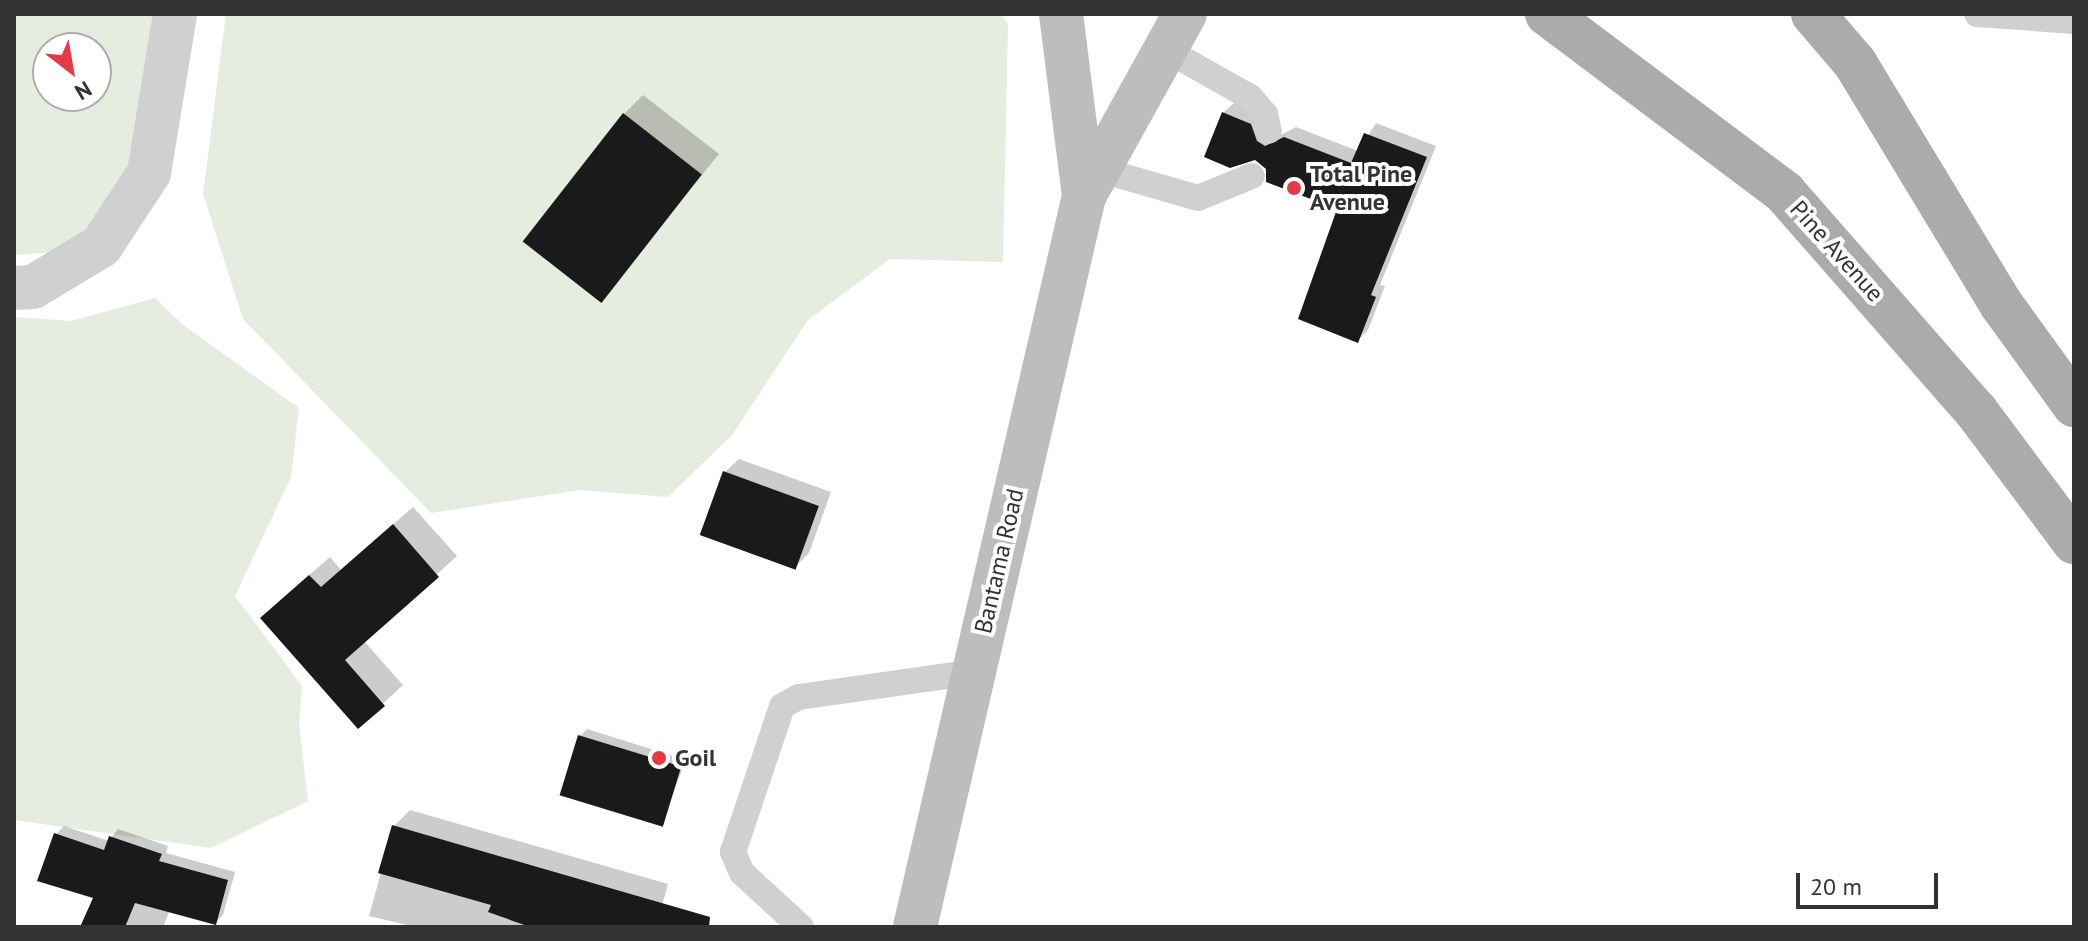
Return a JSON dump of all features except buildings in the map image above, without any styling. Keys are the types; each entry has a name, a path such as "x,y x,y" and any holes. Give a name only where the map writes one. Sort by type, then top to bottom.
{"main road":[{"path":"1061,14 1093,183"},
{"name":"Pine Avenue","path":"1547,14 1785,193 1976,411 2074,542"},
{"path":"1813,14 1855,63 2001,304 2074,405"},
{"path":"1093,183 1174,31"},
{"name":"Bantama Road","path":"915,927 1093,183"}],"street":[{"path":"14,288 33,287 101,246 149,173 175,14"}],"lane":[{"path":"1977,14 2074,21"},
{"path":"1174,31 1250,97 1265,114 1269,131"},
{"path":"1093,183 1198,198 1252,176"},
{"path":"801,927 742,873 733,852 782,706 799,697 974,672"}],"shaded area":[{"path":"14,14 160,14 133,171 102,219 55,252 14,255"},
{"path":"226,14 1001,14 1008,24 1003,262 890,259 808,320 732,435 668,497 580,490 431,513 243,319 203,194"},
{"path":"155,298 182,324 299,408 291,477 235,596 302,686 299,725 308,801 211,848 14,820 14,317 71,321"}],"place":[{"name":"Total Pine Avenue","path":"1294,188"},
{"name":"Goil","path":"659,758"}]}
